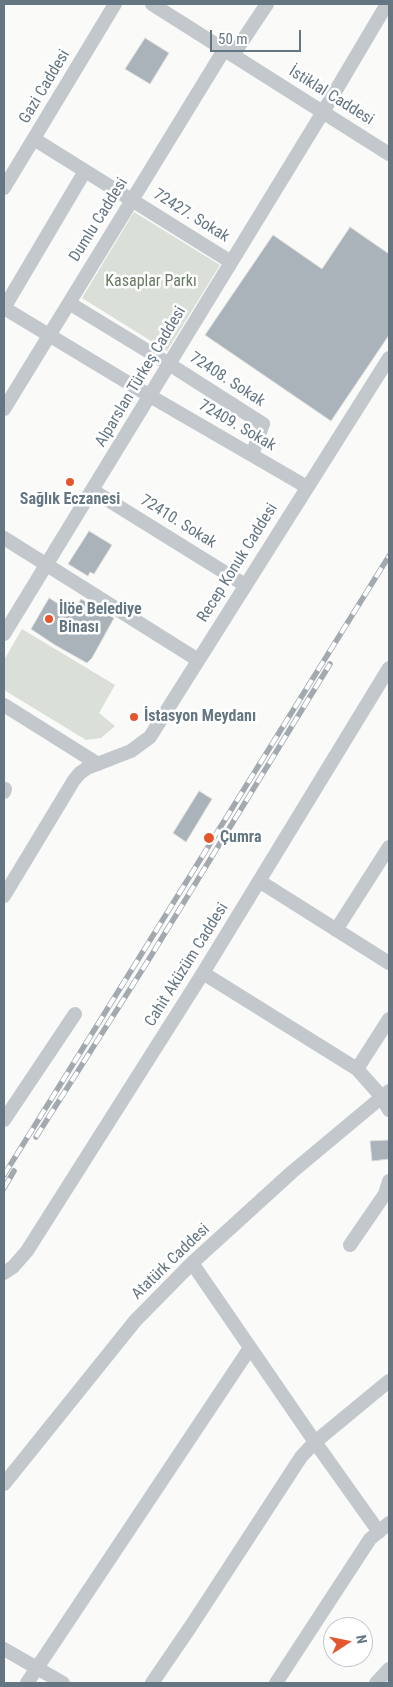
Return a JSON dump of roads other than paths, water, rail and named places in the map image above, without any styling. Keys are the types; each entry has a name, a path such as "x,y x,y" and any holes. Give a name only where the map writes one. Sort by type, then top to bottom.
{"street":[{"name":"Gazi Caddesi","path":"4,188 115,4"},
{"name":"İstiklal Caddesi","path":"153,4 389,154"},
{"name":"Dumlu Caddesi","path":"4,410 132,200 229,52 267,4"},
{"name":"Alparslan Türkeş Caddesi","path":"4,634 170,364 387,4"},
{"name":"72427. Sokak","path":"34,138 231,262"},
{"path":"4,308 85,171"},
{"path":"69,303 170,364"},
{"name":"72409. Sokak","path":"4,308 150,396 307,487"},
{"name":"Recep Konuk Caddesi","path":"4,896 74,780 87,768 131,751 150,737 389,358"},
{"name":"72408. Sokak","path":"170,364 263,424 252,455"},
{"name":"72410. Sokak","path":"92,490 245,584"},
{"path":"4,538 198,660"},
{"name":"Cahit Aküzüm Caddesi","path":"4,1273 27,1251 203,973 389,668"},
{"path":"4,705 98,764"},
{"path":"336,930 389,847"},
{"path":"259,880 389,963"},
{"path":"203,973 357,1069 385,1094 389,1110"},
{"path":"4,1120 75,1014"},
{"path":"357,1069 389,1018"},
{"name":"Atatürk Caddesi","path":"4,1484 135,1322 192,1263 292,1172 385,1094"},
{"path":"350,1245 385,1194 389,1181"},
{"path":"192,1263 315,1442 384,1528 370,1539 276,1683"},
{"path":"27,1683 250,1348"},
{"path":"152,1683 301,1457 315,1442 389,1380"},
{"path":"4,1649 62,1683"},
{"path":"376,1683 389,1669"}],"railway":[{"path":"4,1175 389,556"},
{"path":"36,1137 146,964 330,664"},
{"path":"4,1188 14,1171"}],"place":[{"name":"Sağlık Eczanesi","path":"70,482"},
{"name":"İlöe Belediye Binası","path":"49,619"},
{"name":"İstasyon Meydanı","path":"134,717"},
{"name":"Çumra","path":"209,838"}],"park label":[{"name":"Kasaplar Parkı","path":"151,282"}]}
